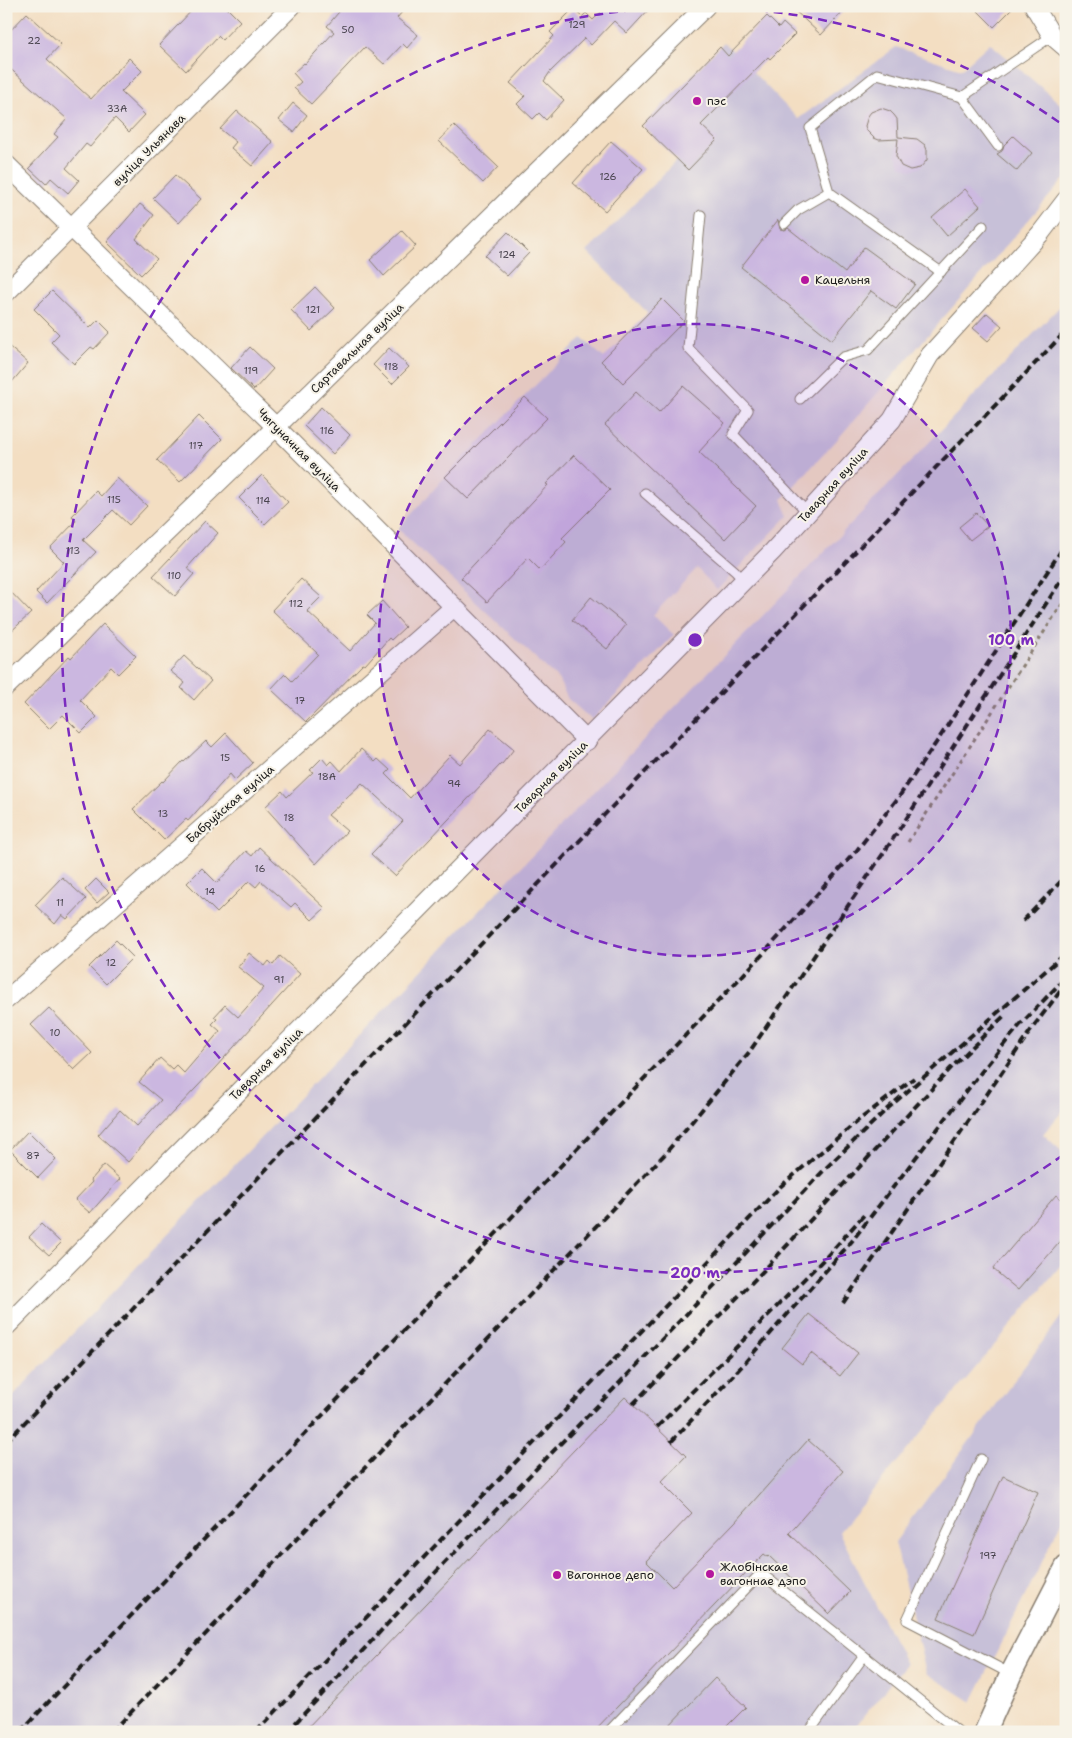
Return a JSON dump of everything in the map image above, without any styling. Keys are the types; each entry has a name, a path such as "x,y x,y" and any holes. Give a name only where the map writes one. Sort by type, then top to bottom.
{"street":[{"name":"вуліца Ульянава","path":"6,293 292,6"},
{"name":"Сартавальная вуліца","path":"6,687 276,427 706,6"},
{"path":"1034,6 1052,36 1066,48"},
{"name":"Чыгуначная вуліца","path":"6,164 276,427 586,741"},
{"name":"Таварная вуліца","path":"6,1327 744,581 808,513 892,420 930,355 1040,234 1066,200"},
{"name":"Бабруйская вуліца","path":"6,1000 454,607"},
{"path":"985,1732 1011,1674 1066,1567"}],"lane":[{"path":"962,97 1052,36"},
{"path":"941,272 829,192 810,128 876,74 962,97 998,146"},
{"path":"784,224 798,210 829,192"},
{"path":"701,215 688,348 748,410 733,434 808,513"},
{"path":"800,399 843,357 868,350 983,226"},
{"path":"644,493 735,571 744,581"},
{"path":"981,1459 907,1620 1011,1674"},
{"path":"608,1732 761,1573 959,1732"},
{"path":"809,1732 864,1656"}],"path":[{"path":"908,842 1066,598"}],"shaded area":[{"path":"724,42 798,119 896,47 961,69 990,43 1066,109 1066,177 835,442 782,499 788,516 717,590 697,568 653,615 674,635 592,720 568,699 558,679 398,529 445,477 582,338 604,358 648,313 587,252 677,160 643,126"},
{"path":"1066,300 1066,1107 1043,1134 1066,1155 1066,1259 839,1532 906,1664 851,1732 6,1732 6,1403"},
{"path":"1066,1310 1066,1514 972,1702 926,1673 895,1542"}],"building":[{"path":"196,6 225,6 240,21 222,40 218,36 186,71 159,45"},
{"path":"344,6 407,6 397,18 418,35 407,48 403,44 384,64 365,47 311,104 294,88 301,82 293,73 305,64 334,32 327,26"},
{"path":"599,6 652,6 627,33 614,21 591,45 585,38 550,72 544,81 564,100 546,120 539,113 533,119 517,104 525,96 510,83 554,36 550,32 573,9 582,17 586,13 593,20 603,10"},
{"path":"790,6 848,6 821,35"},
{"path":"973,6 1015,6 994,27"},
{"path":"27,13 61,44 47,59 91,99 129,58 142,71 121,92 145,115 129,132 115,118 90,147 86,144 66,168 79,180 68,193 51,178 46,184 29,168 58,137 54,134 67,119 6,65 6,35"},
{"name":"пэс","path":"767,16 779,28 783,23 795,34 770,59 768,57 701,125 717,140 688,170 643,126 720,47 728,56"},
{"path":"293,103 307,115 294,132 279,120"},
{"path":"881,108 890,111 897,119 898,137 917,139 925,145 927,160 920,168 910,170 901,166 896,156 898,139 879,140 867,131 865,126 868,116 871,112"},
{"path":"237,111 273,142 252,166 231,148 236,142 220,129"},
{"path":"454,125 498,167 483,183 439,141"},
{"path":"1013,136 1032,153 1017,171 997,154 1002,151 1004,145"},
{"path":"611,141 643,169 605,211 573,183"},
{"path":"175,175 201,199 179,223 153,198"},
{"path":"965,189 980,206 947,236 932,218"},
{"path":"140,204 154,215 136,239 157,259 141,275 107,242"},
{"name":"Кацельня","path":"778,220 780,229 785,230 788,228 845,273 864,247 915,284 896,309 871,291 832,340 741,267"},
{"path":"402,231 416,246 384,276 370,260"},
{"path":"508,232 529,253 507,276 485,256"},
{"path":"315,287 335,308 311,331 291,310"},
{"path":"52,291 90,328 98,320 110,332 94,349 91,347 74,364 51,342 59,334 34,309"},
{"path":"662,299 684,321 623,383 601,361"},
{"path":"987,313 1002,326 988,341 973,328"},
{"path":"6,344 28,363 6,389"},
{"path":"250,347 273,369 254,390 231,368"},
{"path":"389,348 409,367 392,384 373,365"},
{"path":"683,386 725,423 699,452 756,506 725,539 605,425 636,392 659,413"},
{"path":"525,397 547,418 468,499 445,477"},
{"path":"321,407 350,435 333,454 304,426"},
{"path":"199,416 222,439 180,482 157,460"},
{"path":"574,455 610,490 562,538 566,542 540,570 528,558 487,602 461,578"},
{"path":"262,475 288,502 265,524 239,498"},
{"path":"117,478 147,506 129,525 113,510 83,540 96,552 47,603 36,592 64,562 50,548 76,521 72,516 96,491 101,496"},
{"path":"976,513 988,526 970,540 959,527"},
{"path":"205,521 218,533 187,568 194,574 175,596 153,576"},
{"path":"301,579 321,597 307,611 350,651 375,623 367,615 382,601 405,627 391,640 389,638 365,665 363,664 306,722 271,689 285,674 292,681 318,654 272,610"},
{"path":"6,587 31,613 6,636"},
{"path":"591,597 626,625 607,649 572,620"},
{"path":"103,624 136,656 118,674 111,667 80,700 97,717 81,733 63,715 49,729 24,704 69,656 71,658"},
{"path":"184,656 211,681 194,700 181,688 185,683 170,671"},
{"path":"490,729 514,749 395,876 371,854 403,821 362,783 328,815 347,831 316,864 265,807 282,791 287,797 313,772 310,770 322,758 328,765 332,761 341,771 361,749 375,762 378,759 390,770 386,774 410,798 450,755 460,764"},
{"path":"226,733 253,763 235,780 230,774 188,821 186,819 164,840 133,809 206,741 212,747"},
{"path":"259,847 325,908 312,920 295,903 291,907 261,881 256,887 249,881 217,913 187,883 202,868 217,883 246,851 252,856"},
{"path":"62,877 86,899 67,919 62,915 55,924 35,905"},
{"path":"96,879 109,892 97,903 85,890"},
{"path":"116,940 133,957 106,984 89,967"},
{"path":"249,953 265,966 269,961 273,965 280,956 300,974 128,1162 98,1135 120,1110 137,1126 161,1100 139,1082 160,1058 172,1069 176,1065 184,1073 220,1031 212,1024 217,1019 214,1017 225,1005 238,1017 264,988 238,967"},
{"path":"49,1008 92,1053 74,1070 31,1025"},
{"path":"28,1131 56,1159 38,1178 10,1150"},
{"path":"104,1165 120,1179 90,1213 75,1200 92,1182 91,1180"},
{"path":"1056,1195 1066,1203 1066,1235 1018,1290 993,1269"},
{"path":"41,1224 61,1243 49,1255 29,1237"},
{"path":"809,1314 858,1353 840,1376 811,1353 802,1364 782,1348"},
{"name":"Вагонное депо","path":"625,1397 686,1456 661,1482 692,1513 646,1561 672,1587 735,1522 808,1440 843,1471 789,1533 850,1592 829,1614 769,1556 764,1554 593,1732 303,1732"},
{"path":"1003,1476 1038,1492 974,1634 938,1618"},
{"path":"715,1678 746,1707 721,1732 663,1732"}],"railway":[{"path":"6,1442 1066,331"},
{"path":"20,1732 764,953 857,850 898,798 938,740 1066,543"},
{"path":"112,1732 664,1155 710,1100 750,1051 895,836 1066,573"},
{"path":"1023,921 1066,876"},
{"path":"287,1732 431,1577 826,1168 886,1110 1066,953"},
{"path":"671,1442 741,1367 852,1241 982,1071 1020,1025 1066,977"},
{"path":"843,1303 1036,1023 1062,989"},
{"path":"633,1404 768,1266 952,1067 1006,1014"},
{"path":"256,1732 780,1187 855,1123 914,1078"},
{"path":"657,1427 828,1255 864,1215"}],"place":[{"name":"пэс","path":"697,101"},
{"name":"Кацельня","path":"805,280"},
{"name":"Жлобінскае вагоннае дэпо","path":"710,1574"},
{"name":"Вагонное депо","path":"557,1575"}]}
